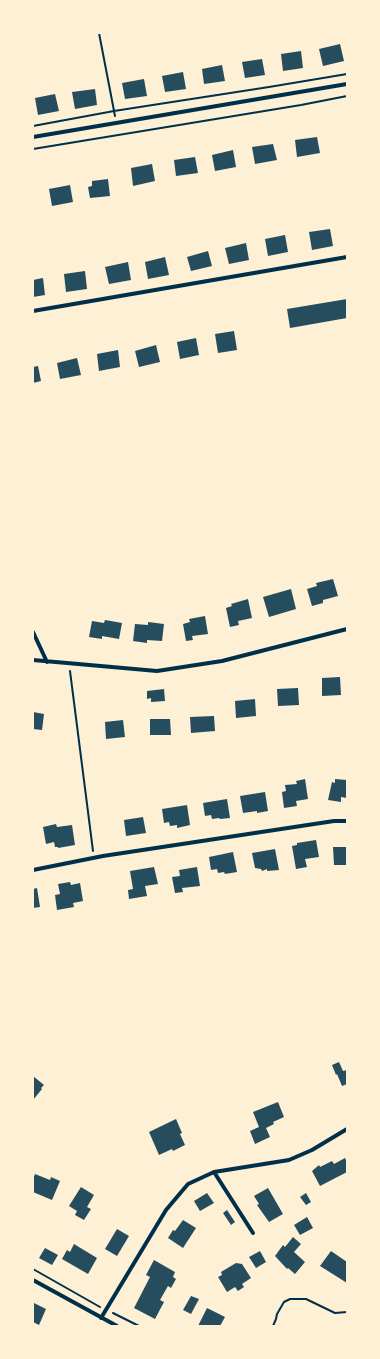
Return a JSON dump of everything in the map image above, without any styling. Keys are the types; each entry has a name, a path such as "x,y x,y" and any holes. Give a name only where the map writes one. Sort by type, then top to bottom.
{"street":[{"path":"33,137 347,84"},
{"path":"33,311 347,257"},
{"path":"33,660 157,671 222,661 347,630"},
{"path":"33,632 47,662"},
{"path":"33,870 94,858 334,821 347,821"},
{"path":"101,1318 166,1210 188,1184 214,1172 289,1160 312,1150 347,1129"},
{"path":"214,1172 253,1233"},
{"path":"33,1281 117,1326"}],"path":[{"path":"100,33 116,122"},
{"path":"33,126 114,111 347,74"},
{"path":"33,149 301,105 347,96"},
{"path":"69,663 94,858"},
{"path":"33,1269 106,1310 139,1326"},
{"path":"273,1326 277,1314 284,1302 290,1300 306,1299 335,1313 347,1312"}],"building":[{"path":"340,44 344,61 323,66 319,49"},
{"path":"301,51 303,68 283,71 281,54"},
{"path":"262,59 265,75 245,78 242,62"},
{"path":"222,65 225,81 204,84 202,69"},
{"path":"183,72 186,89 165,92 162,76"},
{"path":"144,79 147,96 125,99 122,83"},
{"path":"95,89 97,105 75,109 72,92"},
{"path":"55,94 59,111 38,115 35,98"},
{"path":"317,137 320,153 297,157 295,140"},
{"path":"273,144 277,160 255,164 252,147"},
{"path":"233,150 236,167 215,171 212,155"},
{"path":"195,157 198,173 176,176 174,160"},
{"path":"152,164 155,181 133,186 131,168"},
{"path":"108,179 110,196 90,198 88,187 92,186 92,181"},
{"path":"70,185 73,202 52,206 49,189"},
{"path":"330,229 333,246 312,250 309,232"},
{"path":"285,235 288,252 268,256 265,239"},
{"path":"246,243 249,260 229,264 225,248"},
{"path":"208,251 212,266 191,271 187,257"},
{"path":"165,257 169,275 148,279 145,262"},
{"path":"128,262 131,280 109,284 105,267"},
{"path":"85,271 87,289 66,292 64,274"},
{"path":"43,278 45,295 33,297 33,280"},
{"path":"347,299 347,318 290,328 287,309"},
{"path":"234,331 237,350 218,353 215,334"},
{"path":"196,338 199,355 180,359 177,342"},
{"path":"156,345 160,362 139,367 135,351"},
{"path":"118,350 120,367 99,371 97,354"},
{"path":"77,358 81,375 60,379 57,363"},
{"path":"38,366 41,381 33,383 33,367"},
{"path":"333,579 338,596 323,600 323,603 312,606 307,589 317,586 316,583"},
{"path":"291,589 296,609 269,617 263,597"},
{"path":"248,599 252,618 238,621 239,625 230,627 226,608 232,606 231,604"},
{"path":"205,616 208,634 192,636 193,640 186,641 183,624 190,622 189,619"},
{"path":"105,620 122,623 119,639 102,636 102,639 89,637 92,621 104,623"},
{"path":"148,622 164,624 162,641 147,640 147,643 133,641 135,624 148,625"},
{"path":"340,677 341,695 322,696 322,678"},
{"path":"298,688 299,705 278,706 277,689"},
{"path":"164,689 165,701 151,702 151,698 147,699 147,691"},
{"path":"255,699 256,716 236,718 235,701"},
{"path":"33,712 44,714 42,730 33,729"},
{"path":"214,716 215,731 191,733 190,717"},
{"path":"150,719 170,719 171,735 150,735"},
{"path":"123,720 125,737 106,739 105,722"},
{"path":"305,779 308,799 296,801 297,806 284,808 282,792 286,791 285,785 297,784 296,781"},
{"path":"335,779 347,780 347,798 341,797 341,802 328,800 332,782 335,783"},
{"path":"265,792 268,811 243,813 240,796"},
{"path":"227,799 230,818 212,819 211,815 205,816 203,803"},
{"path":"187,805 190,825 177,828 177,825 170,826 169,822 164,823 162,809"},
{"path":"143,817 146,833 126,836 124,820"},
{"path":"56,824 57,827 72,825 75,845 58,848 55,847 54,842 46,844 43,827"},
{"path":"316,840 319,857 305,859 307,867 296,869 292,846 297,845 297,843"},
{"path":"333,847 347,847 347,865 334,865"},
{"path":"275,849 279,870 267,871 267,869 262,871 261,869 255,868 252,853"},
{"path":"233,852 237,872 225,874 224,872 218,873 217,869 211,870 209,857"},
{"path":"154,867 158,884 145,886 147,896 129,899 128,890 133,889 130,871"},
{"path":"197,867 200,886 182,888 183,892 175,893 172,877 180,876 179,870"},
{"path":"70,882 71,885 80,883 83,901 73,903 74,907 57,910 55,895 60,894 58,884"},
{"path":"37,888 40,907 33,908 33,889"},
{"path":"339,1062 343,1071 347,1070 347,1084 342,1086 332,1065"},
{"path":"33,1076 44,1085 33,1100"},
{"path":"278,1102 284,1117 273,1122 274,1124 266,1128 270,1137 255,1144 250,1131 259,1127 253,1112"},
{"path":"176,1119 185,1145 173,1151 172,1149 159,1155 149,1132"},
{"path":"345,1158 347,1162 347,1172 320,1186 312,1171 319,1165 320,1167 332,1161 334,1164"},
{"path":"35,1174 50,1180 51,1177 60,1181 52,1200 33,1192 33,1180"},
{"path":"81,1187 94,1195 87,1207 91,1209 84,1220 75,1215 77,1211 69,1206"},
{"path":"268,1188 283,1214 269,1222 257,1205 259,1204 254,1196"},
{"path":"207,1193 214,1203 200,1211 194,1201"},
{"path":"306,1193 311,1202 306,1205 300,1197"},
{"path":"227,1210 235,1222 231,1225 223,1213"},
{"path":"307,1217 313,1228 300,1235 294,1225"},
{"path":"183,1220 196,1228 183,1248 168,1238 173,1230 175,1231"},
{"path":"117,1229 129,1236 117,1256 105,1249"},
{"path":"293,1237 301,1244 294,1252 305,1262 295,1274 288,1268 287,1269 275,1256 283,1245 285,1247"},
{"path":"74,1244 97,1258 88,1274 62,1259 67,1250 70,1252"},
{"path":"45,1248 58,1255 52,1265 39,1258"},
{"path":"260,1251 266,1262 256,1268 249,1257"},
{"path":"331,1251 347,1262 347,1283 320,1266"},
{"path":"154,1260 175,1272 173,1277 176,1279 171,1288 168,1286 160,1300 164,1302 155,1319 134,1308 150,1277 146,1275"},
{"path":"236,1263 242,1264 251,1278 242,1284 244,1287 238,1291 235,1287 227,1292 218,1277 222,1275 221,1272"},
{"path":"191,1296 199,1299 191,1314 183,1310"},
{"path":"34,1303 46,1309 39,1325 33,1322"},
{"path":"207,1308 225,1317 220,1326 198,1326"}]}
